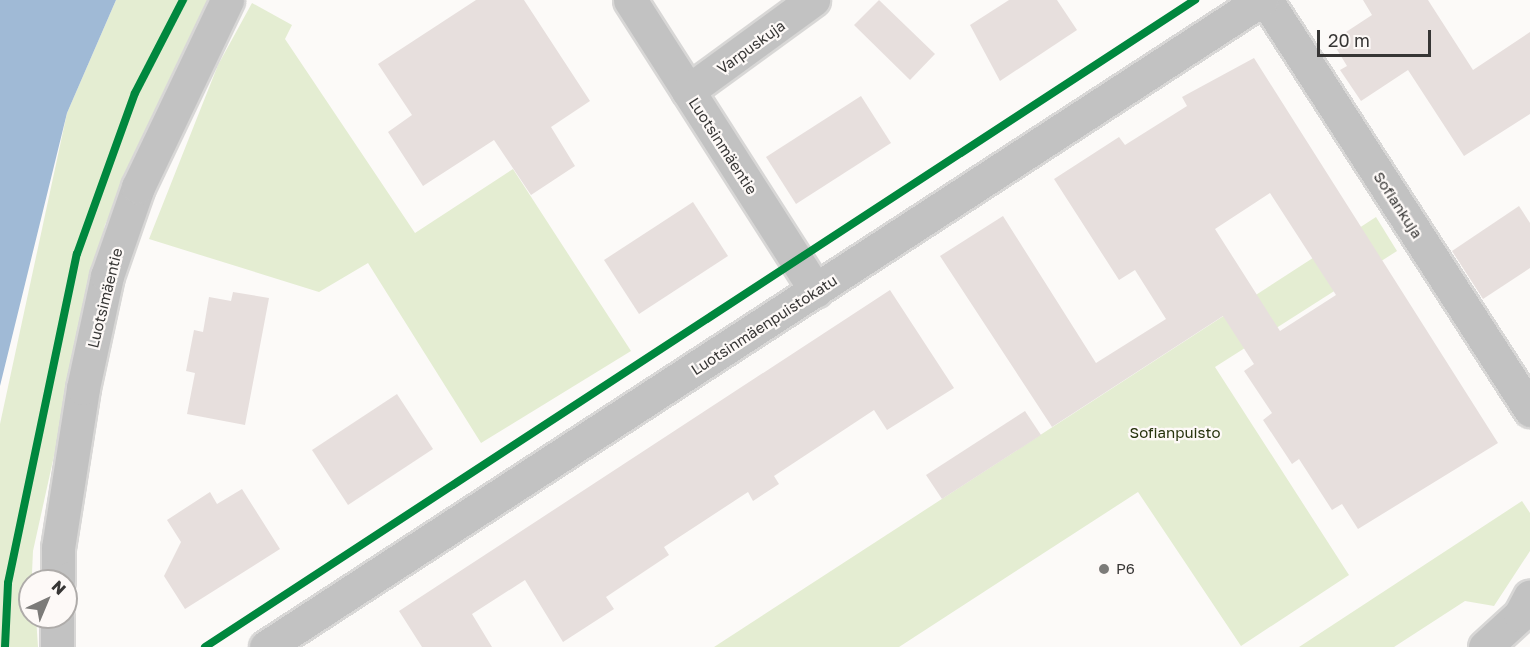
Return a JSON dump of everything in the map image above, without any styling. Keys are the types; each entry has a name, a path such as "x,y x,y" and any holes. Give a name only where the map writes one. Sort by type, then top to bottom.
{"street":[{"name":"Luotsimäentie","path":"58,569 58,548 83,388 107,276 138,187 227,0"},
{"name":"Luotsinmäentie","path":"630,0 816,291"},
{"name":"Varpuskuja","path":"688,91 813,0"},
{"name":"Luotsinmäenpuistokatu","path":"266,647 1261,0"},
{"name":"Sofiankuja","path":"1266,0 1530,410"},
{"path":"1485,647 1520,615 1530,596"},
{"path":"57,629 57,647"}],"green space":[{"path":"116,0 211,0 105,225 33,551 32,569 18,569 18,629 37,629 38,647 0,647 0,424 67,113"},
{"path":"252,3 292,25 285,39 415,233 513,169 631,351 481,443 368,263 319,292 149,239 218,65"},
{"name":"Sofianpuisto","path":"1376,217 1397,251 1215,367 1349,575 1241,646 1138,492 899,647 714,647"},
{"path":"1522,501 1530,513 1530,551 1494,606 1465,601 1394,647 1299,647"}],"water":[{"path":"0,0 116,0 67,113 0,386"}],"building":[{"path":"476,0 524,0 590,101 551,127 575,166 531,195 494,140 423,186 388,132 412,115 378,64"},
{"path":"879,0 935,54 910,80 854,25"},
{"path":"1009,0 1057,0 1077,30 1000,81 970,25"},
{"path":"1363,0 1428,0 1473,70 1530,32 1530,114 1464,156 1408,70 1361,101 1340,70 1347,66 1336,48 1350,38 1346,32 1372,15"},
{"path":"1254,58 1498,443 1358,529 1342,504 1332,510 1299,459 1292,464 1263,420 1272,413 1244,371 1254,364 1223,316 1052,427 940,256 1003,216 1096,363 1166,319 1135,270 1119,280 1054,179 1119,137 1125,145 1187,106 1182,97","holes":["1270,193 1336,295 1280,331 1215,229"]},
{"path":"861,96 891,143 796,204 766,157"},
{"path":"693,202 728,256 639,314 604,260"},
{"path":"1519,206 1530,223 1530,268 1483,299 1452,251"},
{"path":"890,290 954,388 887,430 874,410 774,476 779,484 753,501 748,492 664,547 669,555 606,597 614,609 563,642 525,580 472,614 492,647 422,647 399,611"},
{"path":"233,292 269,298 245,425 187,414 195,373 186,371 194,330 203,332 209,297 231,301"},
{"path":"397,394 433,449 348,505 312,450"},
{"path":"1025,411 1041,435 942,499 926,475"},
{"path":"242,489 280,549 185,609 164,576 181,542 167,520 210,492 217,504"}],"cycle path":[{"path":"5,647 8,583 77,254 135,93 183,0"},
{"path":"205,647 1195,0"}],"place":[{"name":"P6","path":"1104,569"}]}
